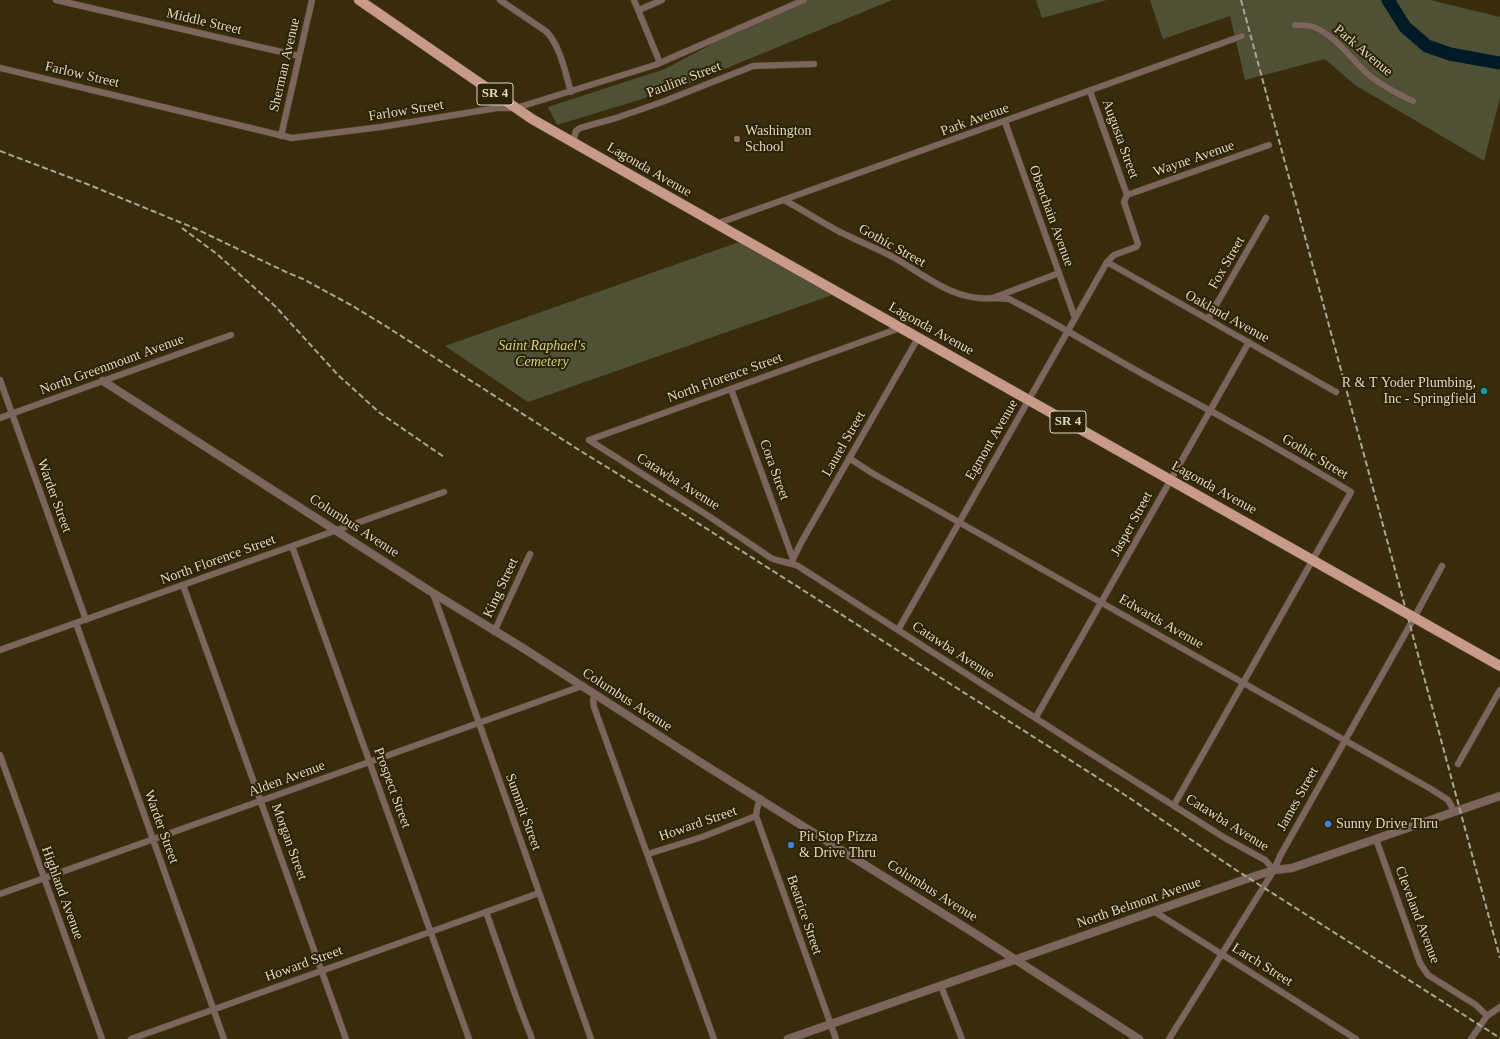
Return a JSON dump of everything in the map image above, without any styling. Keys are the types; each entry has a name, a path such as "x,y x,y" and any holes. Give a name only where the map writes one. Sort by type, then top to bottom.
{"main road":[{"name":"Lagonda Avenue","path":"359,0 532,119 1500,666"}],"street":[{"name":"Middle Street","path":"56,0 299,56"},
{"name":"Sherman Avenue","path":"281,136 312,0"},
{"path":"500,0 547,32 553,39 571,92"},
{"path":"634,0 660,63"},
{"path":"639,10 662,0"},
{"name":"Farlow Street","path":"0,68 292,138 381,128 497,108 516,108 660,63 801,1"},
{"name":"Park Avenue","path":"1295,25 1308,26 1318,29 1371,76 1397,94 1413,101"},
{"name":"Park Avenue","path":"716,224 1090,92 1242,36"},
{"name":"Pauline Street","path":"573,142 576,131 580,128 616,118 662,102 753,66 761,64 814,64"},
{"name":"Augusta Street","path":"1090,92 1127,195 1124,202 1138,244 1114,255 1107,262"},
{"name":"Obenchain Avenue","path":"1005,122 1075,318"},
{"name":"Wayne Avenue","path":"1127,195 1269,145"},
{"name":"Gothic Street","path":"784,200 840,232 895,258 926,279 944,288 973,298 1009,299 1210,410 1351,492 1174,805"},
{"name":"Fox Street","path":"1208,319 1266,218"},
{"name":"Egmont Avenue","path":"898,630 1107,262"},
{"name":"Oakland Avenue","path":"1107,262 1336,392"},
{"name":"Gothic Street","path":"993,298 1059,273"},
{"name":"North Florence Street","path":"616,458 589,440 900,328"},
{"name":"North Greenmount Avenue","path":"0,418 231,334"},
{"name":"Laurel Street","path":"792,561 918,338"},
{"name":"Jasper Street","path":"1036,718 1249,342"},
{"name":"Warder Street","path":"0,380 86,620"},
{"name":"Columbus Avenue","path":"103,381 494,632 760,798 1139,1039"},
{"name":"Cora Street","path":"732,389 792,561"},
{"name":"Catawba Avenue","path":"616,458 710,517 771,558 782,562 792,561 1079,746 1225,838 1265,860 1274,870"},
{"name":"Edwards Avenue","path":"849,458 872,473 1345,740 1448,800 1455,812"},
{"name":"North Florence Street","path":"0,650 444,492"},
{"name":"Prospect Street","path":"292,546 468,1039"},
{"name":"King Street","path":"494,632 530,554"},
{"name":"James Street","path":"1169,1039 1274,870 1280,856 1442,566"},
{"name":"Morgan Street","path":"183,585 346,1039"},
{"name":"Summit Street","path":"433,593 591,1039"},
{"name":"Warder Street","path":"76,623 224,1039"},
{"name":"Alden Avenue","path":"0,894 261,802 582,686"},
{"path":"1458,764 1500,690"},
{"path":"596,695 593,700 594,707 714,1039"},
{"name":"Highland Avenue","path":"0,755 102,1039"},
{"name":"North Belmont Avenue","path":"788,1039 1274,870 1292,868 1500,796"},
{"path":"756,816 760,798"},
{"name":"Howard Street","path":"648,854 702,837 756,816"},
{"name":"Beatrice Street","path":"756,816 836,1039"},
{"name":"Cleveland Avenue","path":"1376,839 1420,964 1424,971 1476,1005 1487,1016"},
{"name":"Howard Street","path":"131,1039 539,893"},
{"path":"486,912 532,1039"},
{"name":"Larch Street","path":"1155,912 1356,1039"},
{"path":"941,986 962,1039"},
{"path":"1471,1039 1487,1016 1500,1007"}],"green space":[{"path":"795,0 892,0 681,87 557,125 548,107 665,69"},
{"path":"1036,0 1107,0 1042,18"},
{"path":"1150,0 1430,0 1500,17 1500,98 1484,161 1355,85 1325,59 1245,80 1230,16 1163,39"},
{"name":"Saint Raphael's Cemetery","path":"745,240 838,293 528,402 445,346"}],"waterway":[{"path":"1388,0 1405,27 1427,46 1450,54 1500,63"}],"railway":[{"path":"1241,0 1500,958"},
{"path":"0,151 87,184 194,228 303,279 351,305 579,450 685,515 1128,797 1236,870 1500,1038"},
{"path":"182,228 217,254 276,307 338,375 380,413 444,457"}],"place":[{"name":"Washington School","path":"737,139"},
{"name":"R & T Yoder Plumbing, Inc - Springfield","path":"1484,391"},
{"name":"Sunny Drive Thru","path":"1328,824"},
{"name":"Pit Stop Pizza & Drive Thru","path":"791,845"}]}
